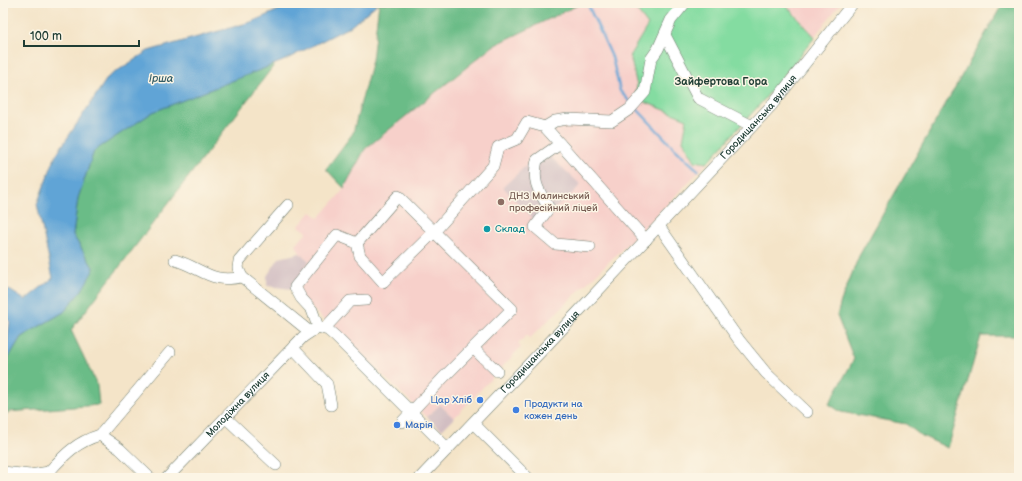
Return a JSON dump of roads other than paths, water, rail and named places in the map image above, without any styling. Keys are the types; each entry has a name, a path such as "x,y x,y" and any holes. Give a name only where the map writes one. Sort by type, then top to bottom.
{"street":[{"path":"544,127 555,121 568,119 612,121 621,116 645,92 651,59 665,35 671,20 685,3"},
{"name":"Городищанська вулиця","path":"420,478 752,126 797,76 853,3"},
{"path":"665,35 698,98 752,126"},
{"path":"357,243 360,256 383,282 434,232 493,166 498,147 517,139 527,122 544,127 646,240"},
{"path":"560,144 537,160 534,175 538,190 549,208 535,227 555,244 590,247"},
{"path":"357,243 398,196 512,309 443,378 402,422"},
{"path":"288,204 239,261 238,268 242,277 318,329 336,337 448,449"},
{"path":"659,226 738,340 766,373 807,412"},
{"path":"318,329 312,310 301,298 295,287 337,235 357,243"},
{"path":"175,260 220,279 229,280 242,277"},
{"name":"Молодіжна вулиця","path":"167,478 293,348 318,329 350,301 366,300"},
{"path":"293,348 327,384 331,405"},
{"path":"473,348 497,370"},
{"path":"3,472 46,475 73,447 83,441 100,435 170,352"},
{"path":"226,418 276,465"},
{"path":"473,423 528,478"},
{"path":"100,435 120,449 150,478"}],"water":[{"name":"Ірша","path":"295,3 378,3 351,26 283,61 153,112 94,151 78,198 73,235 94,269 82,290 64,312 21,337 3,367 3,350 7,344 10,320 3,320 3,286 25,300 53,278 37,204 56,155 108,77 148,51 251,22"}],"waterway":[{"path":"587,3 612,57 620,91 631,103"},
{"path":"637,109 675,149 698,170"}],"place":[{"name":"ДНЗ Малинський професійний ліцей","path":"501,202"},
{"name":"Склад","path":"487,229"},
{"name":"Цар Хліб","path":"480,400"},
{"name":"Продукти на кожен день","path":"516,410"},
{"name":"Марія","path":"397,425"}],"district":[{"name":"Зайфертова Гора","path":"721,81"}]}
